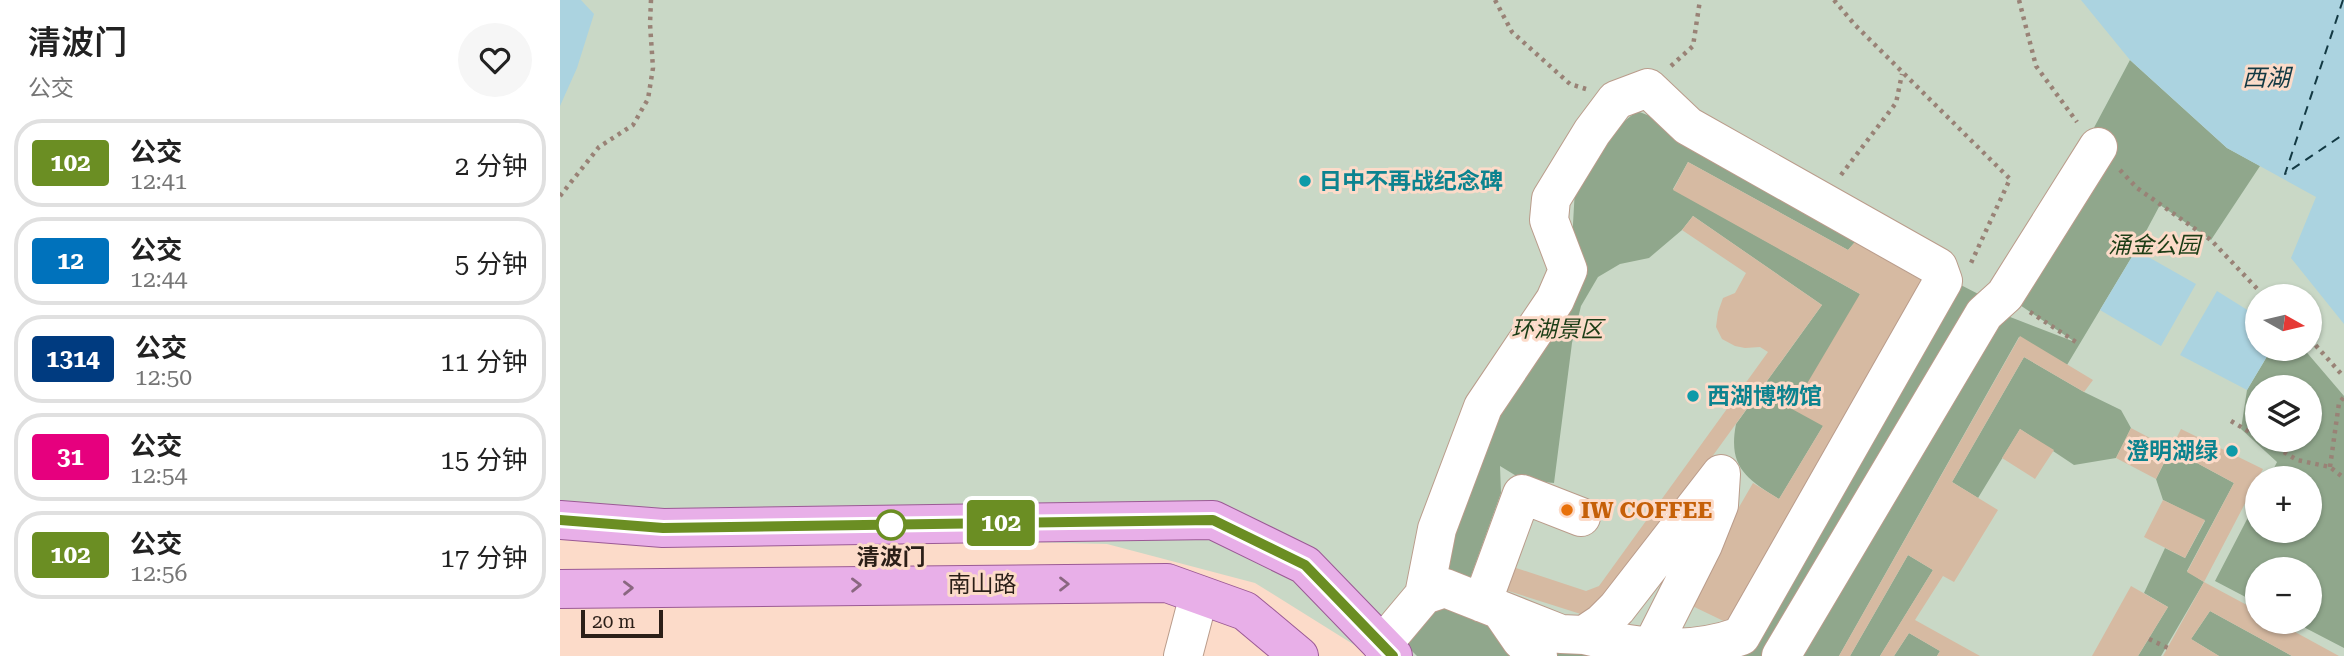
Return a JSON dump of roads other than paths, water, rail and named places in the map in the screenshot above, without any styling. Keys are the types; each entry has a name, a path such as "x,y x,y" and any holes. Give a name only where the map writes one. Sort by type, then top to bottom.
{"main road":[{"path":"560,520 663,528 1213,520 1305,565 1388,651"},
{"name":"南山路","path":"560,589 1167,583 1245,611 1299,656"}],"lane":[{"path":"1388,651 1424,595 1437,528 1483,407 1555,300 1567,270 1549,220 1551,199 1592,132 1632,94 1938,267 1943,281 1741,636 1690,649 1650,650 1584,635 1561,634 1445,588 1424,595"},
{"path":"1781,656 1984,314 2005,295 2098,147"},
{"path":"1584,635 1602,623 1617,608 1721,474 1719,505 1703,545 1650,650"},
{"path":"1491,606 1522,494 1581,517"},
{"path":"1183,656 1199,595"},
{"path":"1491,606 1538,656"}],"water":[{"path":"560,0 581,0 594,14 577,68 560,106"},
{"name":"西湖","path":"2081,0 2344,0 2344,324 2322,297 2322,284 2312,284 2291,258 2316,197 2227,148 2130,60"},
{"path":"2136,250 2196,284 2161,346 2100,310"},
{"path":"2217,291 2245,308 2245,361 2264,361 2256,375 2245,375 2245,389 2180,355"}],"place":[{"name":"日中不再战纪念碑","path":"1305,181"},
{"name":"西湖博物馆","path":"1693,396"},
{"name":"澄明湖绿","path":"2232,451"},
{"name":"IW COFFEE","path":"1567,510"},
{"name":"清波门","path":"891,525"}],"park label":[{"name":"涌金公园","path":"2154,245"},
{"name":"环湖景区","path":"1557,329"}]}
